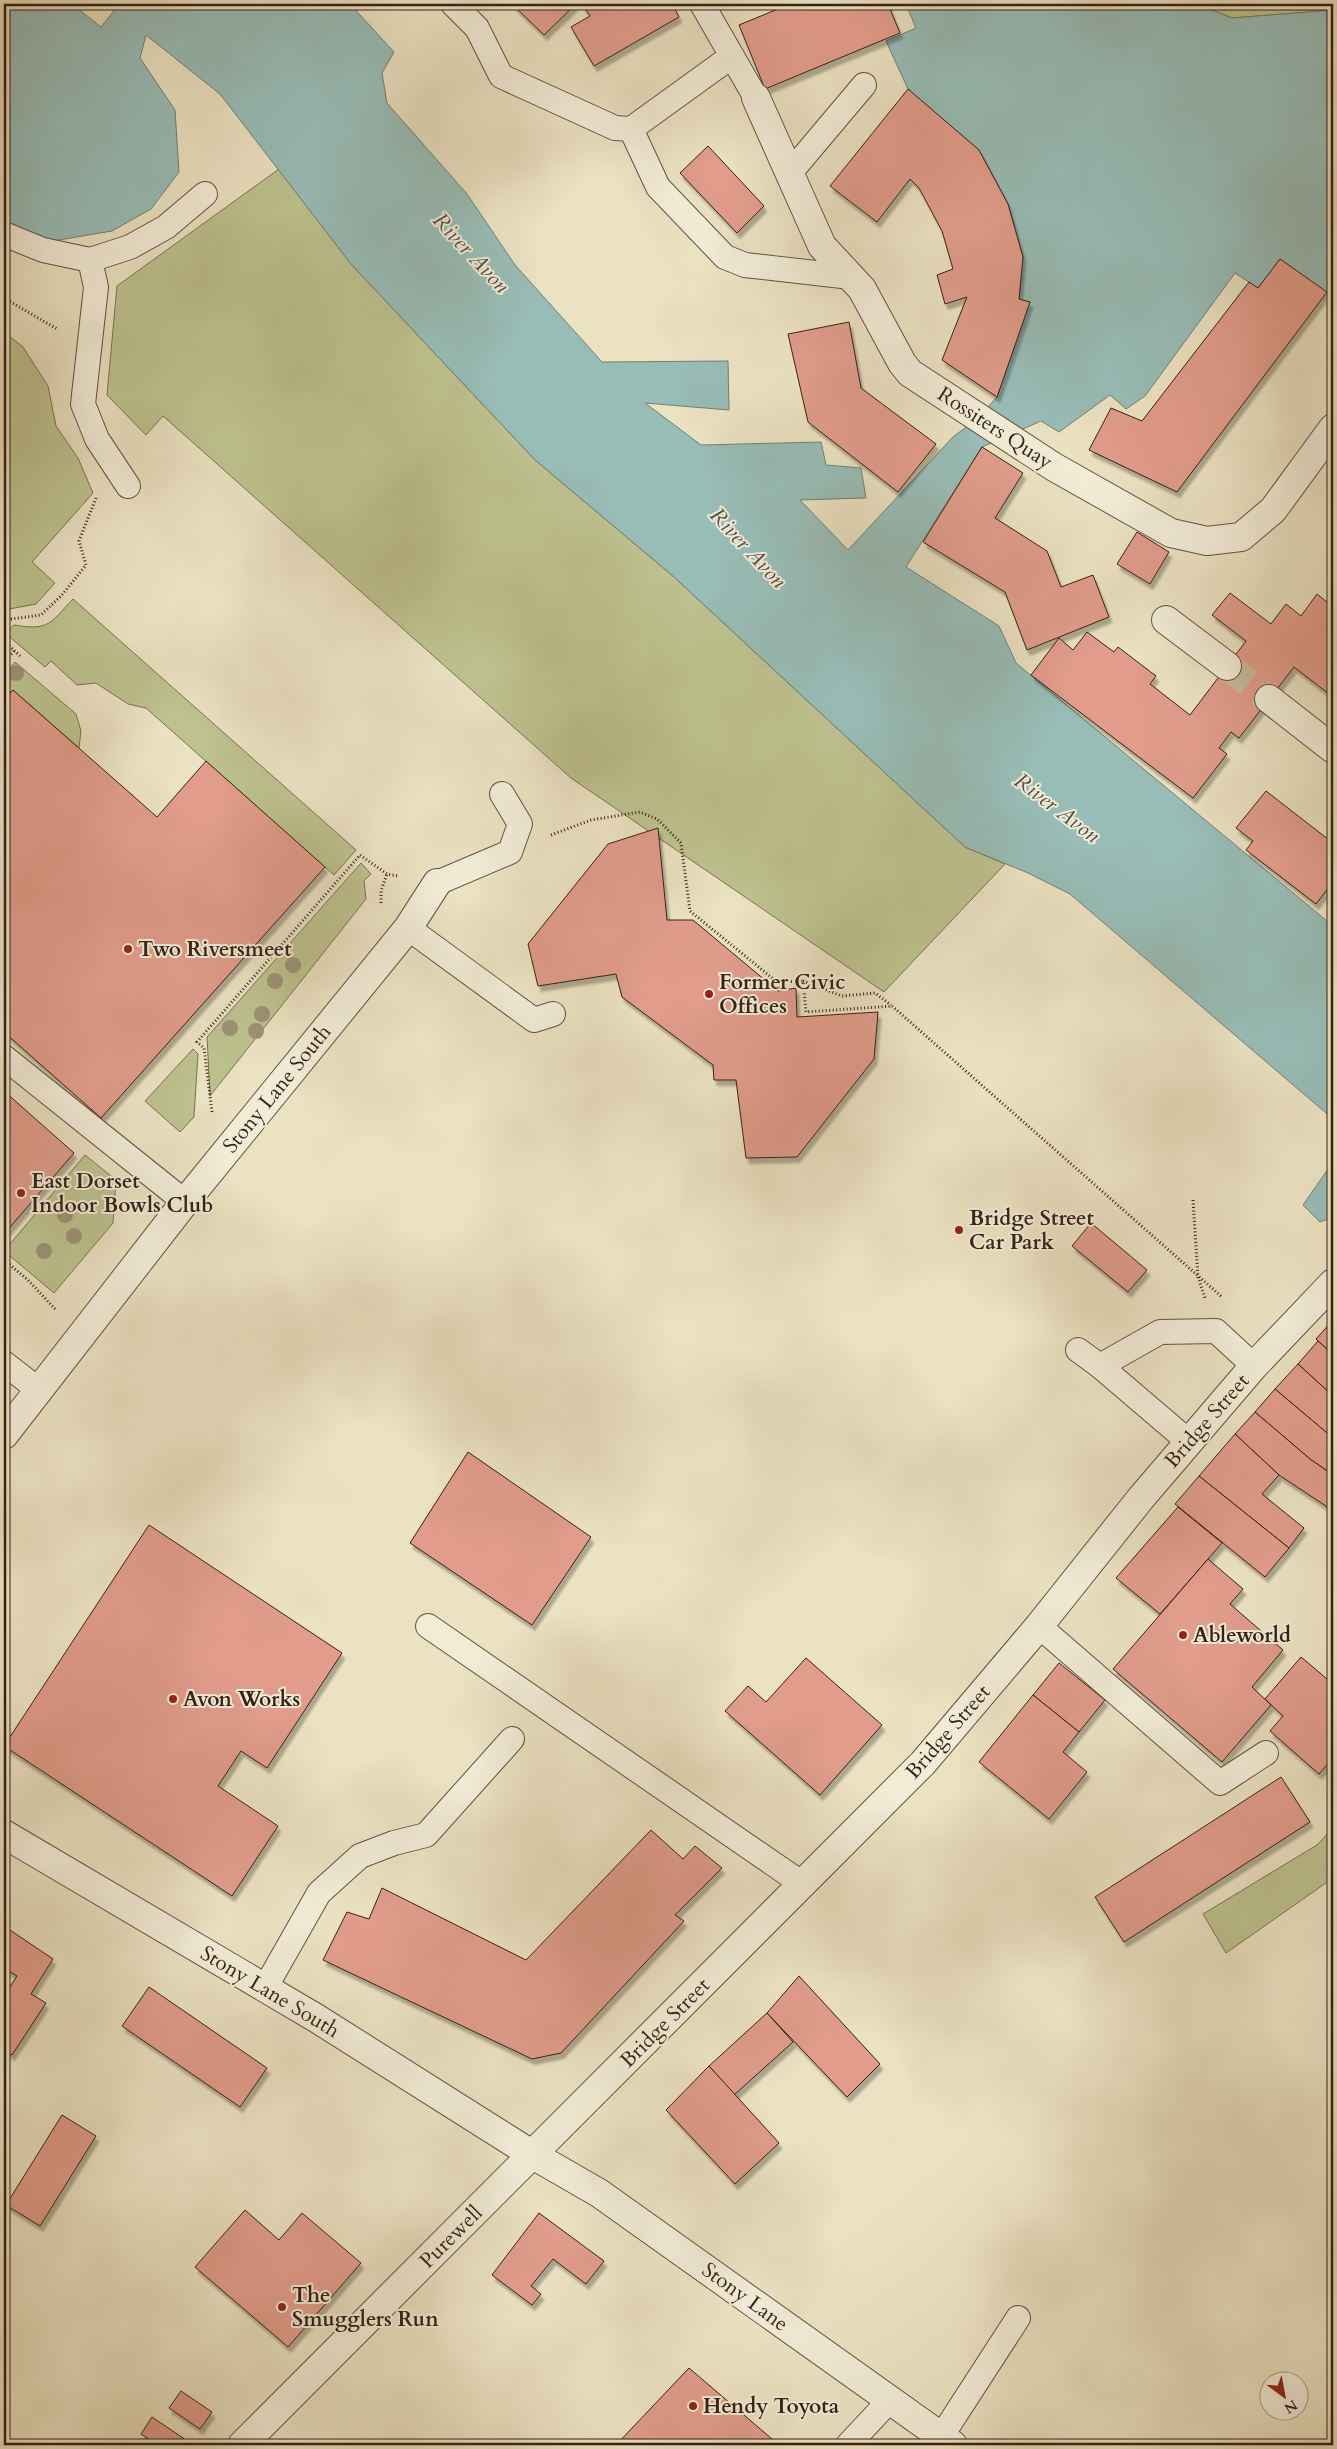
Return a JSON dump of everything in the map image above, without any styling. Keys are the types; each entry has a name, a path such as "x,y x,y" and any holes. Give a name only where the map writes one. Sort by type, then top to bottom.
{"street":[{"name":"Rossiters Quay","path":"756,98 822,246 862,289 902,363 910,373 1054,467 1171,533 1208,541 1241,536 1272,510 1333,428"},
{"path":"1166,620 1227,666"},
{"path":"1269,699 1333,749"},
{"name":"Stony Lane South","path":"4,1435 185,1202 408,928 437,883"},
{"name":"Bridge Street","path":"533,2155 923,1763 1039,1626 1141,1498 1254,1366 1333,1283"},
{"name":"Stony Lane South","path":"4,1834 265,1988 533,2155"},
{"name":"Stony Lane","path":"533,2155 599,2193 889,2401 948,2441"},
{"name":"Purewell","path":"242,2445 533,2155"}],"lane":[{"path":"453,4 477,28 501,76 615,128 631,129 732,56"},
{"path":"702,4 756,98"},
{"path":"789,174 864,85"},
{"path":"631,129 658,187 725,257 745,265 851,277"},
{"path":"4,234 43,250 90,260 130,247 166,227 205,194"},
{"path":"90,260 96,287 83,404 97,439 128,486"},
{"path":"437,883 510,852 520,824 502,794"},
{"path":"408,928 534,1020 553,1014"},
{"path":"4,1057 185,1202"},
{"path":"1100,1366 1160,1332 1216,1331 1254,1366"},
{"path":"1078,1350 1100,1366 1189,1442"},
{"path":"4,1363 40,1391"},
{"path":"428,1626 804,1884"},
{"path":"1039,1626 1220,1782 1266,1753"},
{"path":"265,1988 319,1893 360,1856 394,1843 426,1835 512,1739"},
{"path":"948,2441 1018,2318"},
{"path":"848,2445 889,2401"}],"path":[{"path":"4,620 41,615 62,595 86,565 79,541"},
{"path":"4,641 20,656"},
{"path":"4,662 14,651"},
{"path":"548,836 591,820 640,812 657,819 681,843 690,911 777,982 804,981 842,996 875,993 1226,1301"},
{"path":"213,1121 204,1048 197,1042 360,855 387,874 437,883"},
{"path":"804,981 806,1012 892,1006"},
{"path":"1193,1200 1198,1277 1216,1331"},
{"path":"4,1260 28,1280 63,1316"}],"green space":[{"path":"1197,4 1333,4 1333,10 1232,18"},
{"path":"279,169 351,264 534,459 674,577 965,847 1005,864 884,992 571,778 163,416 146,435 107,395 117,286"},
{"path":"4,332 23,347 48,386 56,426 78,458 93,493 32,562 55,583 36,604 4,610"},
{"path":"73,599 356,850 334,875 146,708 128,704 96,683 77,685 51,661 45,667 5,633 14,625 35,627 48,623"},
{"path":"15,662 76,714 81,731 79,748 13,690 4,700 4,675"},
{"path":"361,863 371,874 364,881 366,899 210,1096 207,1037"},
{"path":"193,1049 198,1054 194,1117 180,1132 145,1101"},
{"path":"85,1155 116,1180 113,1223 54,1293 4,1251"},
{"path":"1333,1828 1333,1878 1226,1953 1203,1914 1317,1845"}],"water":[{"name":"River Avon","path":"4,4 72,4 101,27 119,4 350,4 394,52 382,73 387,103 467,194 515,265 602,362 728,361 729,410 645,403 701,445 821,442 826,465 861,468 866,498 800,500 848,550 953,437 978,418 997,397 1030,302 1019,299 1023,257 1008,204 979,150 908,89 886,41 916,28 906,4 1197,4 1232,18 1333,10 1333,297 1280,259 1258,288 1235,273 1145,396 1126,409 1110,395 1059,432 1041,421 982,447 906,567 999,626 1016,663 1333,926 1333,1119 1070,894 1028,873 965,847 674,577 534,459 351,264 220,94 146,35 140,58 175,110 179,172 151,209 112,231 47,242 4,225"},
{"path":"1333,1162 1333,1217 1320,1222 1303,1205"}],"building":[{"path":"512,4 576,4 544,35"},
{"path":"582,4 672,4 679,17 594,66 571,27 590,16"},
{"path":"790,4 888,4 900,33 765,89 739,25"},
{"path":"908,89 979,150 1008,204 1023,257 1019,299 1030,302 997,397 942,360 967,297 945,304 937,275 953,269 942,231 919,188 910,179 877,222 830,186"},
{"path":"708,146 764,206 737,233 680,173"},
{"path":"1280,259 1327,292 1177,492 1089,450 1111,408 1142,421 1249,282 1258,288"},
{"path":"849,322 861,388 936,444 898,492 808,422 788,334"},
{"path":"982,447 1023,473 995,518 1047,551 1061,587 1093,575 1109,617 1027,650 1005,592 923,542"},
{"path":"1137,532 1169,552 1150,584 1117,564"},
{"path":"1230,593 1271,624 1286,604 1301,616 1317,594 1333,607 1333,697 1294,667 1239,738 1231,732 1219,748 1227,754 1193,798 1031,675 1059,638 1073,650 1087,632 1114,652 1118,647 1156,676 1150,684 1190,715 1246,641 1212,615"},
{"name":"Two Riversmeet","path":"13,690 157,817 206,761 325,867 101,1118 4,1032 4,700"},
{"path":"1266,791 1333,843 1333,882 1316,904 1246,850 1253,841 1236,828"},
{"name":"Former Civic Offices","path":"658,828 667,920 693,920 778,991 796,988 797,1017 878,1012 874,1059 797,1157 746,1158 736,1080 714,1080 713,1065 622,997 616,974 538,986 528,944 608,844"},
{"name":"East Dorset Indoor Bowls Club","path":"4,1091 74,1153 4,1234"},
{"path":"1091,1223 1147,1270 1128,1292 1072,1246"},
{"path":"1333,1320 1333,1355 1316,1339"},
{"path":"1318,1341 1333,1355 1333,1396 1298,1364"},
{"path":"1298,1364 1333,1396 1333,1438 1275,1389"},
{"path":"1275,1389 1333,1438 1333,1475 1310,1459 1255,1412"},
{"path":"1255,1412 1310,1459 1333,1475 1332,1510 1279,1475 1235,1434"},
{"path":"1235,1434 1279,1475 1262,1494 1304,1528 1289,1548 1199,1476"},
{"path":"468,1452 591,1537 532,1625 410,1543"},
{"path":"1199,1476 1289,1548 1265,1577 1175,1504"},
{"path":"1178,1507 1222,1543 1160,1614 1116,1578"},
{"name":"Avon Works","path":"149,1525 342,1653 267,1768 241,1751 218,1786 278,1826 232,1896 4,1746"},
{"path":"1208,1559 1243,1589 1230,1604 1283,1650 1252,1687 1271,1705 1222,1762 1113,1669"},
{"path":"1301,1657 1333,1684 1333,1758 1319,1774 1270,1731 1283,1716 1265,1699"},
{"path":"806,1658 882,1725 820,1795 725,1711 748,1686 766,1702"},
{"path":"1059,1663 1105,1700 1079,1732 1033,1695"},
{"path":"1033,1695 1079,1732 1063,1752 1087,1772 1049,1819 979,1762"},
{"path":"1281,1777 1310,1822 1124,1942 1095,1897"},
{"path":"651,1830 683,1859 695,1846 722,1868 675,1915 684,1921 561,2053 532,2059 323,1960 347,1912 369,1919 382,1888 526,1960"},
{"path":"4,1926 53,1959 31,1994 46,2003 12,2055 4,2050 4,1996 17,1976 4,1968"},
{"path":"799,1976 880,2064 847,2097 767,2013"},
{"path":"149,1987 267,2068 240,2107 122,2026"},
{"path":"767,2013 793,2042 734,2095 709,2066"},
{"path":"709,2066 779,2143 735,2184 666,2110"},
{"path":"62,2115 96,2136 40,2226 6,2205"},
{"name":"The Smugglers Run","path":"245,2210 279,2240 302,2213 361,2263 288,2347 195,2267"},
{"path":"539,2213 604,2261 586,2284 553,2259 531,2286 541,2294 532,2305 492,2275"},
{"name":"Hendy Toyota","path":"689,2368 779,2445 616,2445"},
{"path":"181,2391 212,2412 200,2429 169,2408"},
{"path":"152,2417 189,2442 188,2445 158,2445 141,2434"}],"tunnel":[{"path":"1227,666 1269,699"}],"place":[{"name":"Two Riversmeet","path":"128,949"},
{"name":"Former Civic Offices","path":"709,994"},
{"name":"East Dorset Indoor Bowls Club","path":"21,1193"},
{"name":"Bridge Street Car Park","path":"959,1230"},
{"name":"Ableworld","path":"1183,1635"},
{"name":"Avon Works","path":"173,1699"},
{"name":"The Smugglers Run","path":"282,2307"},
{"name":"Hendy Toyota","path":"693,2406"}]}
